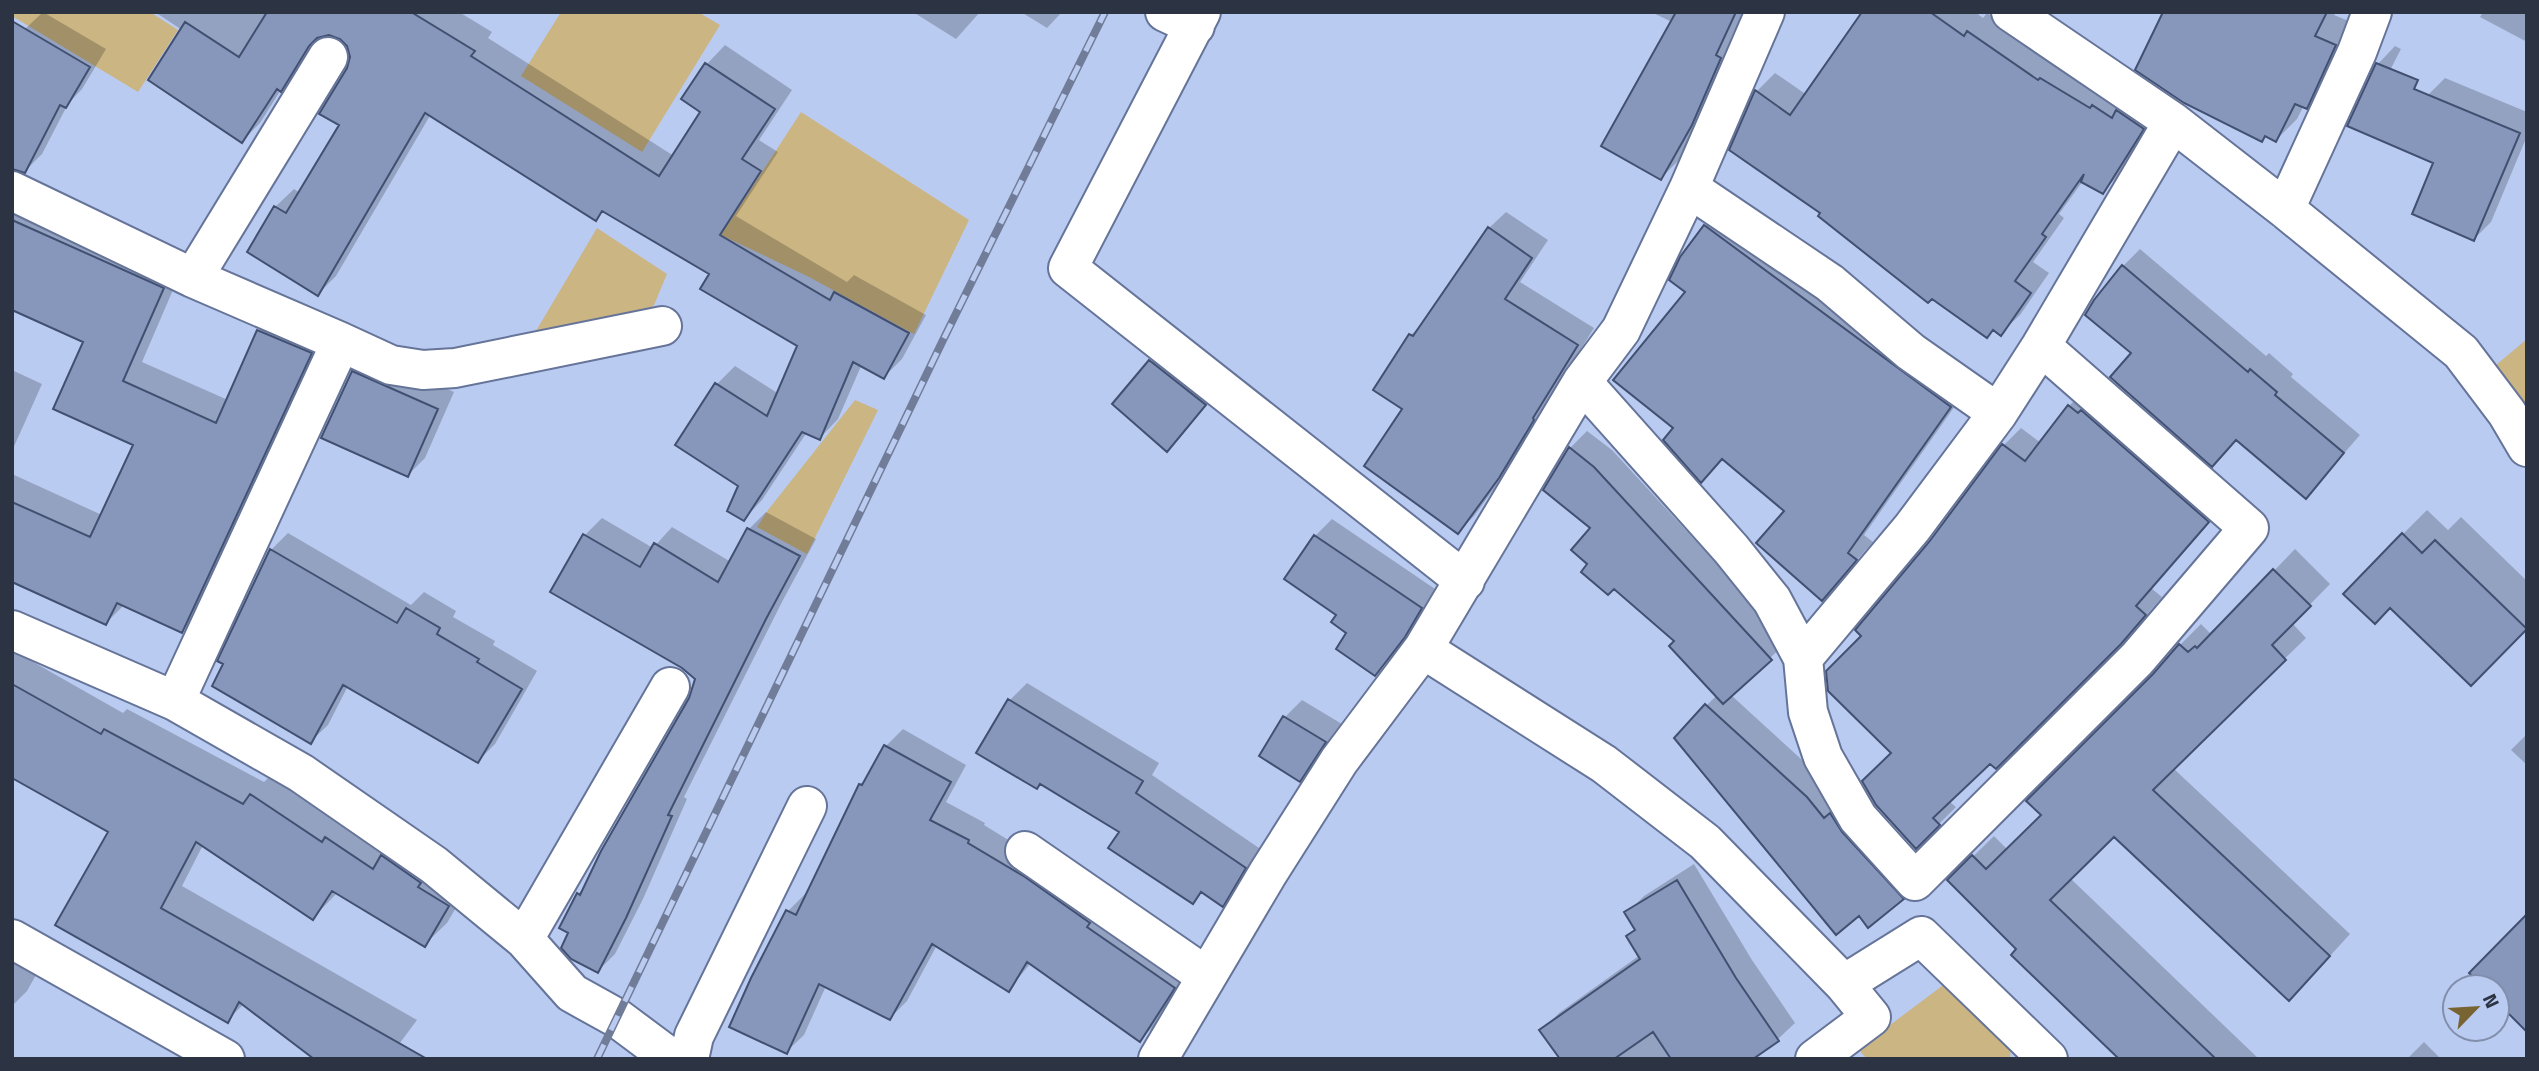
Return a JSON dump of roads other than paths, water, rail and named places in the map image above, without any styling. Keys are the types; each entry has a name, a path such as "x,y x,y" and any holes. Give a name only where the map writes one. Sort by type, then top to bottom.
{"street":[{"path":"1158,1059 1339,761 1423,649 1582,382 1621,330 1689,188 1765,12"},
{"path":"2011,12 2173,122 2461,352 2507,413 2527,447"},
{"path":"2285,209 2357,52 2372,12"},
{"path":"1187,17 1068,268 1465,581"},
{"path":"193,278 328,57"},
{"path":"1802,658 1912,528 1998,414 2173,122"},
{"path":"1689,188 1830,283 1911,352 1998,414"},
{"path":"12,191 193,278 391,365 423,370 455,368 662,326"},
{"path":"175,701 341,342"},
{"path":"1582,382 1731,549 1772,600 1802,658 1808,712 1823,757 1858,818 1915,881 2137,659 2249,528 2041,346"},
{"path":"12,630 175,701 301,773 434,865 524,939 572,993 617,1018 668,1056 676,1059"},
{"path":"1423,649 1604,764 1705,842 1844,984 1871,1017 1815,1059"},
{"path":"524,939 670,687"},
{"path":"689,1059 694,1036 807,806"},
{"path":"1025,851 1206,976"},
{"path":"1844,984 1921,936 2048,1059"},
{"path":"12,939 225,1059"}],"railway":[{"path":"597,1059 944,338 1105,12"}]}
